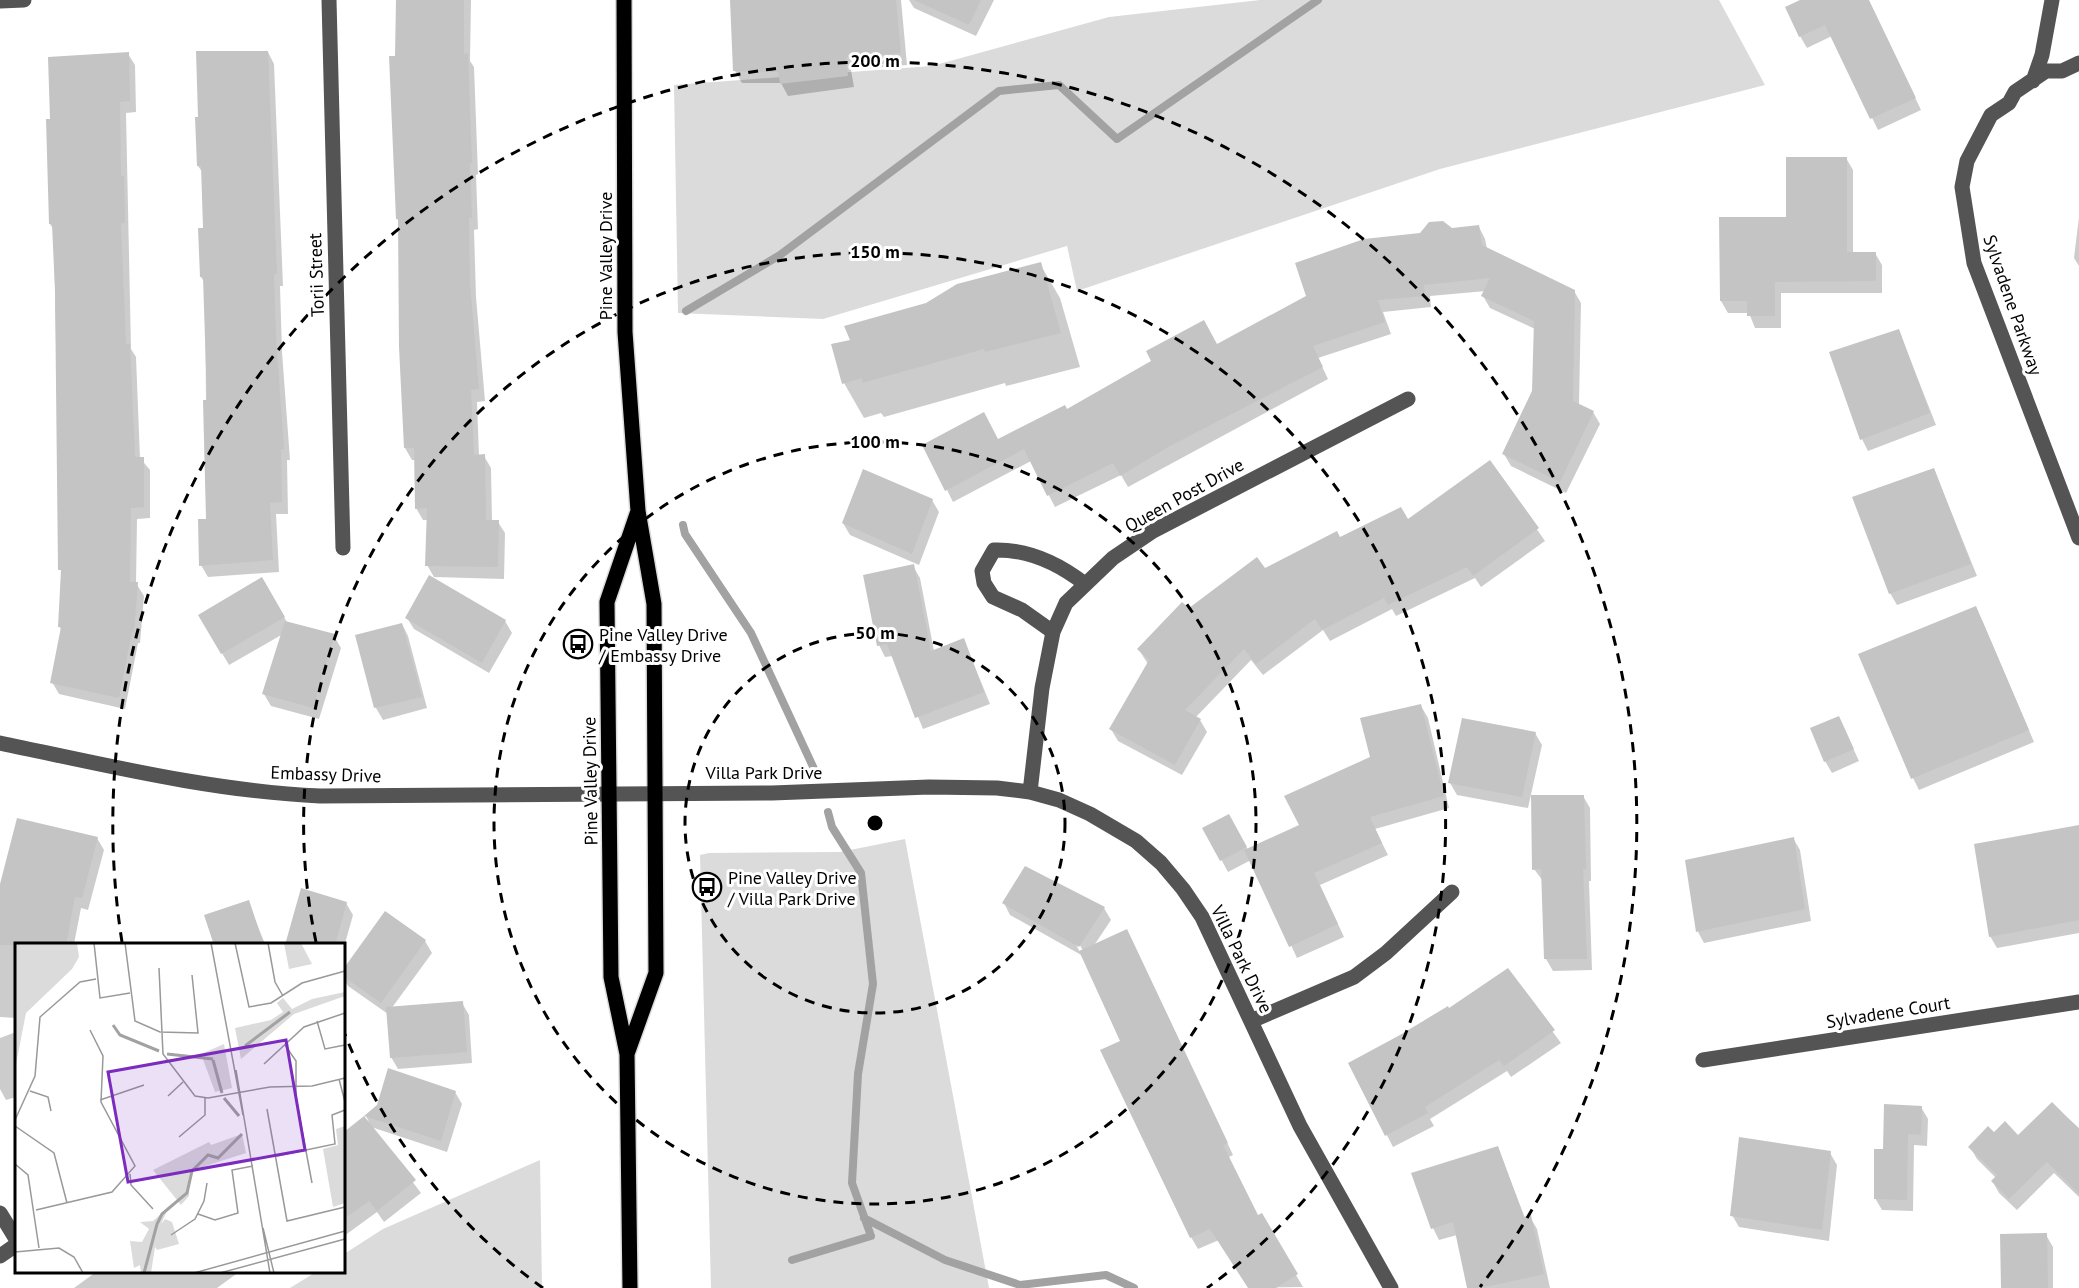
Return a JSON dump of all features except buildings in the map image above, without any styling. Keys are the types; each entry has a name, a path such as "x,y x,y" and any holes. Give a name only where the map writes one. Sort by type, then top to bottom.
{"main road":[{"name":"Pine Valley Drive","path":"624,0 625,332 638,511 654,604 656,973 627,1054"},
{"name":"Pine Valley Drive","path":"630,1288 627,1054 611,977 607,602 638,511"}],"street":[{"path":"0,1 24,0"},
{"name":"Torii Street","path":"329,0 343,548"},
{"path":"2033,81 2042,55 2052,0"},
{"name":"Sylvadene Parkway","path":"2079,63 2062,71 2046,71 2015,92 2009,103 1991,115 1967,161 1962,187 1974,263 2079,538"},
{"name":"Queen Post Drive","path":"1030,792 1042,688 1053,632 1066,603 1113,558 1154,531 1408,399"},
{"path":"1053,632 1022,610 993,597 984,583 982,572 994,550 1010,550 1051,561 1085,584"},
{"name":"Embassy Drive","path":"0,743 137,772 273,794 331,796 655,793"},
{"name":"Villa Park Drive","path":"655,793 812,792 929,787 997,788 1030,792 1059,800 1090,814 1136,841 1161,863 1202,917 1300,1126 1390,1288"},
{"path":"1251,1021 1354,977 1386,952 1452,892"},
{"name":"Sylvadene Court","path":"1703,1060 2079,1002"},
{"path":"0,1213 15,1237"},
{"path":"0,1256 15,1246"}],"shaded area":[{"path":"1260,0 1719,0 1765,85 1440,169 1077,291 1067,246 823,319 678,313 674,85 932,66 1109,17"},
{"path":"905,839 989,1288 711,1288 700,855 709,853 840,852"},
{"path":"540,1160 542,1288 290,1288 314,1273 345,1273 345,1253 383,1229"}],"waterway":[{"path":"686,311 780,255 999,91 1059,85 1117,139 1318,0"},
{"path":"683,525 685,534 751,633 815,771"},
{"path":"792,1260 871,1236 852,1183 858,1074 873,984 861,873 832,827 828,812"},
{"path":"864,1218 945,1260 1020,1285 1106,1275 1134,1288"}],"place":[{"name":"Pine Valley Drive / Embassy Drive","path":"578,644"},
{"name":"Pine Valley Drive / Villa Park Drive","path":"707,887"}]}
